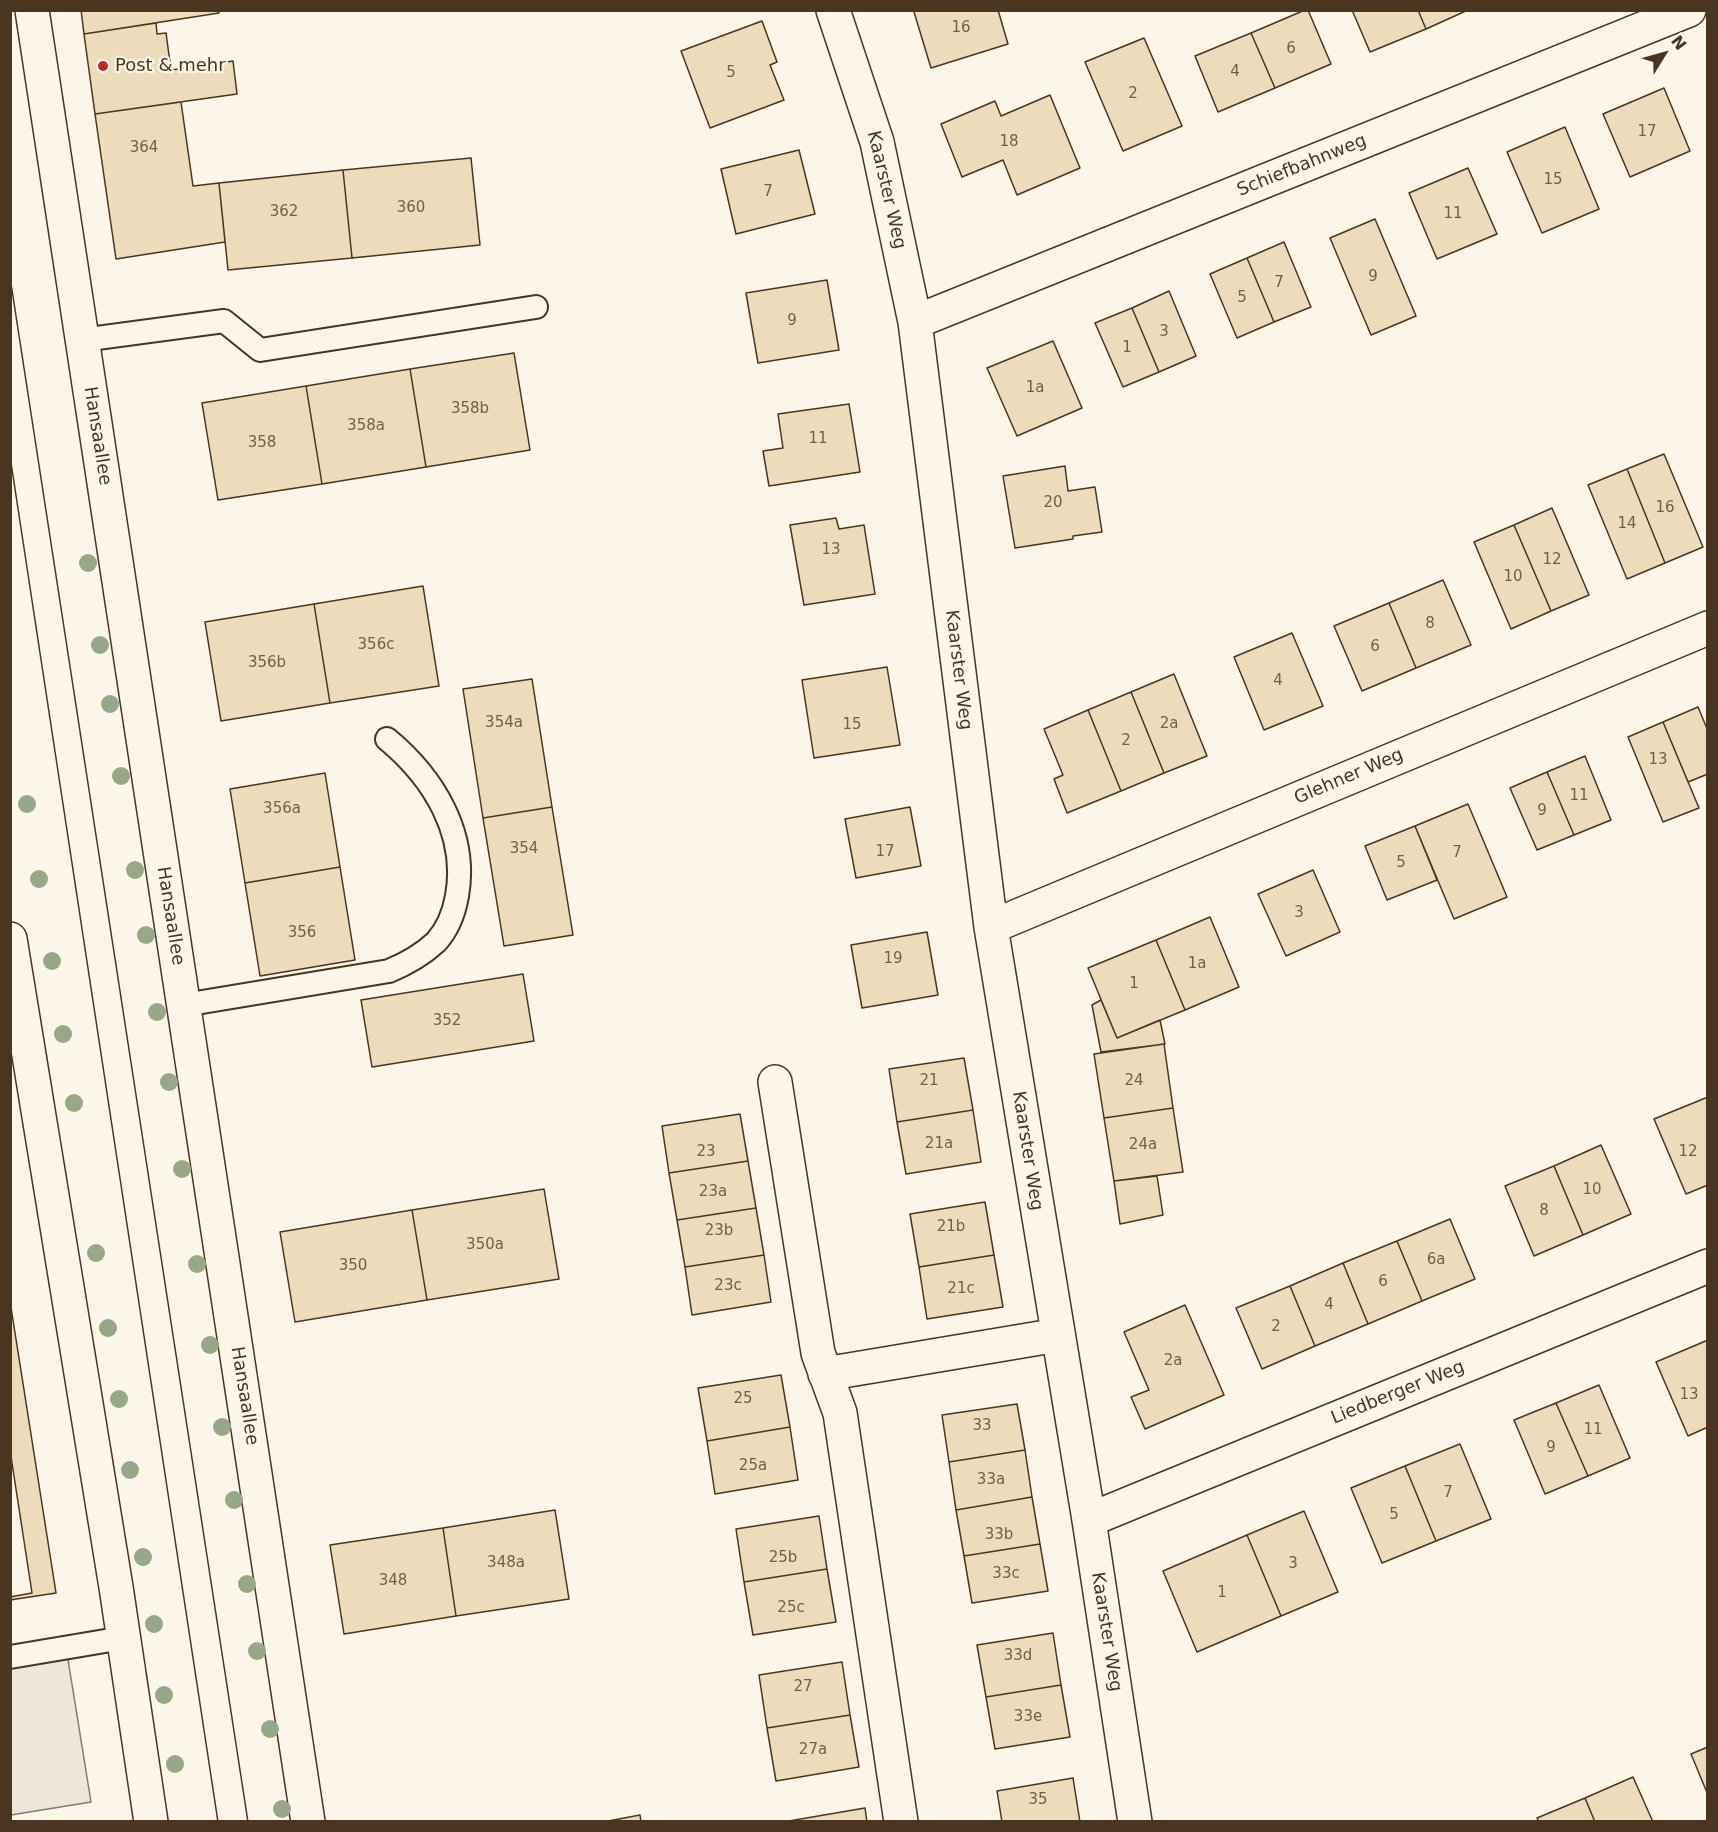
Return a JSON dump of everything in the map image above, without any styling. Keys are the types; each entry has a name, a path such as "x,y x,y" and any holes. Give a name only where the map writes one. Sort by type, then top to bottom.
{"street":[{"name":"Hansaallee","path":"32,10 308,1821"},
{"name":"Kaarster Weg","path":"833,10 877,142 915,322 991,927 1089,1521 1135,1821"},
{"name":"Schiefbahnweg","path":"915,322 1689,10"},
{"name":"Glehner Weg","path":"991,927 1707,628"},
{"path":"10,939 18,1028 116,1587 152,1821"},
{"path":"775,1082 818,1353 840,1413 901,1821"},
{"name":"Liedberger Weg","path":"1089,1521 1707,1266"},
{"path":"825,1374 1058,1335"}],"lane":[{"path":"82,340 224,321 260,350 536,306"},
{"path":"184,1005 389,971 411,961 436,941 450,921 460,877 451,822 424,776 406,755 387,740"},
{"path":"10,1657 123,1638"}],"shaded area":[{"path":"65,1641 91,1802 11,1815 11,1650"}],"building":[{"path":"81,10 218,10 219,13 84,34"},
{"path":"917,10 998,10 1008,44 931,68 914,12"},
{"path":"1308,10 1331,64 1275,88 1251,33"},
{"path":"1352,10 1418,10 1426,29 1370,52"},
{"path":"1418,10 1468,10 1426,29"},
{"path":"762,21 777,62 770,65 784,100 710,128 681,51"},
{"path":"156,23 157,34 166,33 171,70 233,61 237,94 95,114 84,34"},
{"path":"1251,33 1275,88 1218,112 1195,56"},
{"path":"1144,38 1182,126 1123,151 1085,62"},
{"path":"1664,88 1690,151 1630,177 1603,114"},
{"path":"1050,95 1080,168 1017,195 1003,160 962,177 941,124 995,101 1001,116"},
{"path":"181,102 193,186 219,183 225,242 116,259 95,114"},
{"path":"1565,127 1599,209 1542,233 1507,152"},
{"path":"799,150 815,214 736,234 721,169"},
{"path":"471,158 480,245 352,258 343,170"},
{"path":"1468,168 1497,234 1437,259 1409,193"},
{"path":"343,170 352,258 228,270 219,183"},
{"path":"1375,219 1416,316 1371,335 1330,238"},
{"path":"1284,242 1311,307 1274,322 1247,258"},
{"path":"1247,258 1274,322 1237,338 1210,274"},
{"path":"827,280 839,350 758,363 746,293"},
{"path":"1169,291 1196,356 1159,372 1132,308"},
{"path":"1132,308 1159,372 1123,387 1095,323"},
{"path":"1053,341 1082,408 1017,436 987,368"},
{"path":"514,353 530,450 426,467 410,369"},
{"path":"410,369 426,467 322,484 306,386"},
{"path":"306,386 322,484 218,500 202,403"},
{"path":"849,404 860,472 769,486 763,451 783,448 778,414"},
{"path":"1664,454 1703,547 1665,563 1627,469"},
{"path":"1065,466 1068,491 1095,487 1102,532 1015,548 1003,476"},
{"path":"1627,469 1665,563 1627,579 1588,485"},
{"path":"1552,508 1589,595 1551,611 1514,525"},
{"path":"836,518 839,529 864,525 875,594 804,605 790,525"},
{"path":"1514,525 1551,611 1511,629 1474,542"},
{"path":"1443,580 1471,645 1416,668 1389,603"},
{"path":"423,586 439,686 330,703 314,604"},
{"path":"1389,603 1416,668 1362,691 1334,626"},
{"path":"314,604 330,703 221,721 205,622"},
{"path":"1292,633 1323,706 1264,730 1234,657"},
{"path":"887,667 900,745 814,758 802,680"},
{"path":"1174,674 1207,756 1164,773 1131,692"},
{"path":"532,679 552,807 483,818 463,689"},
{"path":"1131,692 1164,773 1121,791 1088,710"},
{"path":"1698,707 1708,731 1708,774 1688,782 1663,722"},
{"path":"1088,710 1121,791 1067,813 1054,779 1063,775 1044,729"},
{"path":"1663,722 1699,808 1663,822 1628,737"},
{"path":"1585,756 1611,820 1574,835 1547,772"},
{"path":"1547,772 1574,835 1537,850 1510,788"},
{"path":"325,773 340,867 245,883 230,789"},
{"path":"1468,804 1507,897 1454,919 1415,826"},
{"path":"552,807 573,935 504,946 483,818"},
{"path":"910,807 921,866 856,878 845,819"},
{"path":"1415,826 1437,880 1387,900 1365,846"},
{"path":"340,867 355,960 260,976 245,883"},
{"path":"1313,870 1340,932 1286,956 1258,894"},
{"path":"1210,917 1239,987 1185,1010 1156,940"},
{"path":"927,932 938,995 862,1008 851,945"},
{"path":"1156,940 1185,1010 1117,1038 1088,968"},
{"path":"523,974 534,1041 372,1067 361,1000"},
{"path":"1101,1000 1117,1038 1160,1020 1165,1044 1101,1052 1092,1005"},
{"path":"1164,1044 1173,1108 1104,1118 1094,1054"},
{"path":"964,1058 973,1110 897,1122 889,1069"},
{"path":"1708,1097 1708,1185 1686,1194 1654,1119"},
{"path":"1173,1108 1183,1172 1114,1181 1104,1118"},
{"path":"973,1110 981,1162 906,1174 897,1122"},
{"path":"740,1114 748,1161 669,1173 662,1126"},
{"path":"1601,1145 1631,1214 1583,1235 1554,1166"},
{"path":"748,1161 756,1208 677,1220 669,1173"},
{"path":"1554,1166 1583,1235 1534,1256 1505,1186"},
{"path":"1157,1176 1163,1215 1120,1224 1114,1181"},
{"path":"544,1189 559,1279 427,1300 412,1210"},
{"path":"985,1202 994,1255 919,1267 910,1214"},
{"path":"756,1208 764,1255 685,1267 677,1220"},
{"path":"412,1210 427,1300 295,1322 280,1232"},
{"path":"1450,1219 1475,1279 1422,1301 1397,1241"},
{"path":"1397,1241 1422,1301 1368,1324 1343,1263"},
{"path":"764,1255 771,1302 692,1315 685,1267"},
{"path":"994,1255 1003,1307 927,1319 919,1267"},
{"path":"1343,1263 1368,1324 1315,1346 1290,1286"},
{"path":"1290,1286 1315,1346 1262,1369 1236,1308"},
{"path":"10,1301 56,1593 10,1600"},
{"path":"1185,1305 1224,1395 1145,1429 1131,1397 1149,1390 1124,1332"},
{"path":"1708,1340 1708,1427 1688,1436 1656,1362"},
{"path":"781,1375 790,1427 707,1441 698,1388"},
{"path":"1599,1385 1630,1458 1588,1476 1556,1403"},
{"path":"1556,1403 1588,1476 1545,1494 1514,1420"},
{"path":"1017,1404 1025,1450 949,1462 942,1415"},
{"path":"790,1427 798,1480 715,1494 707,1441"},
{"path":"1460,1444 1491,1519 1436,1541 1405,1466"},
{"path":"10,1450 32,1593 10,1597"},
{"path":"1025,1450 1032,1497 956,1510 949,1462"},
{"path":"1405,1466 1436,1541 1382,1563 1351,1488"},
{"path":"1032,1497 1040,1544 964,1556 956,1510"},
{"path":"555,1510 569,1599 456,1616 443,1528"},
{"path":"1304,1511 1338,1592 1281,1616 1247,1535"},
{"path":"819,1516 827,1569 744,1582 736,1529"},
{"path":"443,1528 456,1616 344,1634 330,1545"},
{"path":"1247,1535 1281,1616 1197,1652 1163,1571"},
{"path":"1040,1544 1048,1591 972,1603 964,1556"},
{"path":"827,1569 836,1622 753,1635 744,1582"},
{"path":"1053,1633 1061,1685 986,1697 977,1645"},
{"path":"842,1662 850,1715 767,1728 759,1675"},
{"path":"1061,1685 1070,1737 995,1749 986,1697"},
{"path":"850,1715 859,1767 776,1781 767,1728"},
{"path":"1708,1747 1708,1795 1691,1754"},
{"path":"1633,1777 1653,1822 1595,1822 1585,1798"},
{"path":"1073,1778 1080,1822 1002,1822 997,1791"},
{"path":"1585,1798 1595,1822 1539,1822 1537,1818"},
{"path":"865,1808 867,1822 783,1822"},
{"path":"640,1815 641,1822 603,1822"}],"tram line":[{"path":"10,277 248,1822"},
{"path":"10,456 218,1822"}],"place":[{"name":"Post & mehr","path":"103,66"}]}
